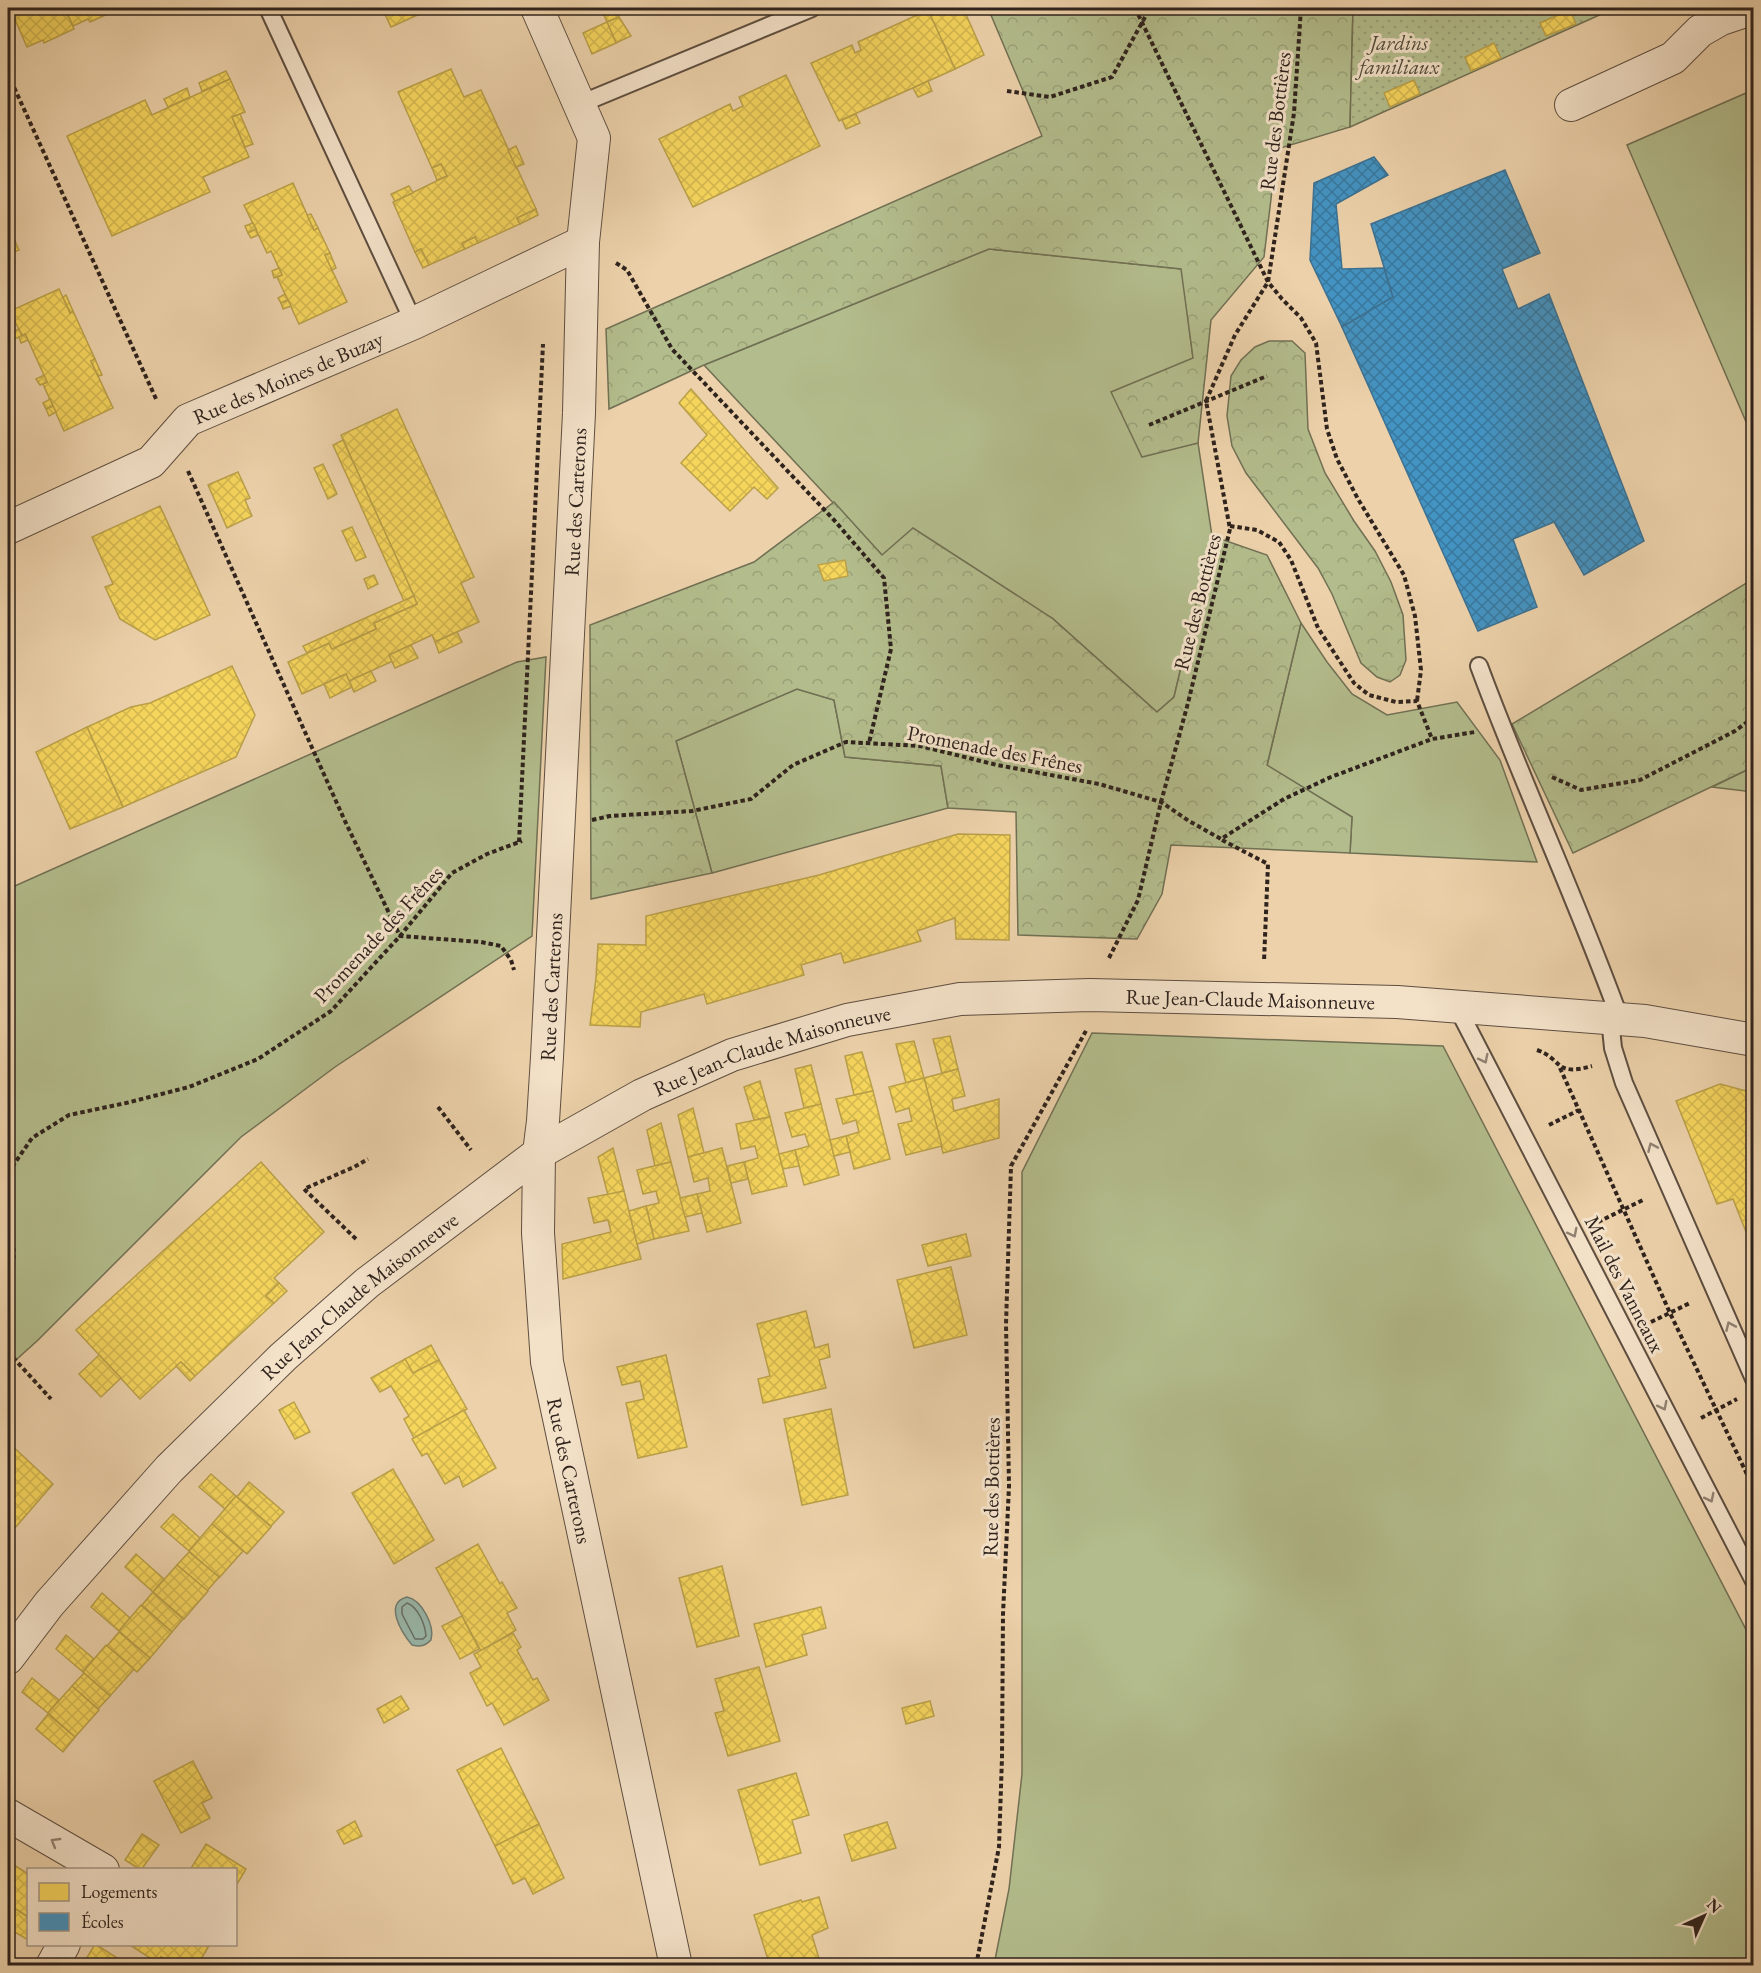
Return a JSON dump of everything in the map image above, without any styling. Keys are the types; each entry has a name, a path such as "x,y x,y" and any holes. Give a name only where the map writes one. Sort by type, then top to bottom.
{"street":[{"name":"Rue des Carterons","path":"537,8 594,138 583,242 579,413 559,828 543,1121 539,1153 538,1233 547,1362 676,1965"},
{"path":"1571,105 1673,58 1700,31 1721,19 1745,11 1754,11"},
{"name":"Rue des Moines de Buzay","path":"8,528 151,462 188,420 414,323 583,242"},
{"name":"Rue Jean-Claude Maisonneuve","path":"8,1658 48,1604 169,1468 283,1356 367,1282 539,1153 642,1095 732,1055 847,1020 960,999 1099,995 1381,1002 1457,1007 1645,1021 1754,1040"},
{"path":"8,1815 102,1868"},
{"path":"52,1965 63,1946"}],"lane":[{"path":"268,8 414,323"},
{"path":"580,104 812,8"},
{"path":"1479,666 1502,729 1596,954 1615,1019 1613,1047 1624,1083 1754,1379"},
{"name":"Mail des Vanneaux","path":"1457,1007 1754,1581"}],"path":[{"path":"1135,8 1268,282 1301,318 1317,344 1327,429 1337,459 1358,499 1404,575 1415,616 1420,670 1417,701 1432,739"},
{"path":"1007,91 1050,97 1112,77 1150,8"},
{"name":"Rue des Bottières","path":"1109,958 1138,900 1230,526 1206,401 1235,335 1268,282 1294,113 1301,8"},
{"path":"8,74 339,808 400,936 481,942 501,946 515,970"},
{"path":"583,242 627,270 672,349 834,520 884,578 891,649 869,744"},
{"path":"519,842 543,343"},
{"path":"1149,425 1267,376"},
{"path":"1230,526 1257,530 1279,543 1291,560 1318,628 1354,683 1370,695 1396,702 1417,701"},
{"path":"1512,751 1528,766 1581,790 1640,780 1735,731 1754,717"},
{"path":"1221,839 1284,799 1321,781 1432,739 1502,729"},
{"name":"Promenade des Frênes","path":"8,1173 32,1138 69,1115 189,1087 258,1059 331,1011 400,936 452,873 487,854 559,828 610,816 692,812 751,799 793,765 846,742 920,746 997,765 1099,784 1161,802 1189,821 1268,864 1264,962"},
{"name":"Rue des Bottières","path":"976,1965 999,1848 1003,1614 1009,1486 1006,1324 1011,1166 1089,1026"},
{"path":"1486,1063 1512,1050 1530,1048 1543,1052 1560,1068 1670,1313 1754,1489"},
{"path":"1560,1068 1570,1070 1588,1067 1616,1058"},
{"path":"438,1107 471,1150"},
{"path":"356,1239 304,1189 368,1159"},
{"path":"1574,1233 1670,1187"},
{"path":"8,1218 13,1239 13,1270 8,1284"},
{"path":"1626,1334 1715,1291"},
{"path":"8,1352 51,1399"},
{"path":"1676,1430 1744,1395"}],"green space":[{"path":"988,8 1353,8 1350,127 1277,149 1264,257 1211,320 1198,443 1142,457 1111,392 1193,358 1181,269 989,249 704,365 609,409 606,329 1042,136"},
{"name":"Jardins familiaux","path":"1353,8 1615,8 1350,127"},
{"path":"1753,90 1753,438 1627,145"},
{"path":"989,249 1182,269 1193,358 1142,456 1198,443 1212,536 1174,697 1157,712 1052,618 882,555 704,365"},
{"path":"1269,341 1292,341 1305,353 1308,429 1325,473 1375,551 1391,582 1403,615 1406,660 1400,675 1390,682 1377,677 1361,663 1332,594 1318,568 1246,473 1232,446 1227,416 1231,376 1241,360 1255,347"},
{"path":"834,502 882,555 913,528 1052,618 1157,712 1174,697 1212,536 1267,555 1301,623 1267,765 1352,817 1350,853 1171,845 1162,894 1137,939 1018,935 1016,812 948,808 941,766 845,757 834,700 797,689 676,741 712,873 591,899 590,625 754,562"},
{"path":"1753,579 1753,767 1573,853 1512,724"},
{"path":"1301,623 1352,694 1387,715 1457,702 1500,760 1537,862 1350,853 1352,817 1267,766"},
{"path":"546,657 532,936 335,1067 241,1137 37,1341 8,1367 8,889 517,662"},
{"path":"797,689 834,700 845,757 941,766 948,808 712,873 676,741"},
{"path":"1753,767 1753,792 1712,787"},
{"path":"1092,1033 1443,1046 1753,1643 1753,1965 994,1965 1009,1889 1022,1774 1022,1172"}],"water":[{"path":"407,1597 418,1603 429,1621 431,1640 423,1646 412,1645 397,1619 396,1605"}],"building: Logements":[{"path":"10,8 65,8 74,29 44,43 43,40 27,47"},
{"path":"65,8 119,9 90,22 88,19 73,26"},
{"path":"382,8 433,8 391,27"},
{"path":"610,8 619,17 607,22 602,11"},
{"path":"963,8 984,55 955,69 928,10"},
{"path":"928,10 955,69 839,121 811,63 852,45 855,53 861,50 858,42"},
{"path":"1570,10 1576,24 1546,36 1540,23"},
{"path":"619,17 631,36 616,43 607,22"},
{"path":"607,22 616,43 592,54 583,33"},
{"path":"1494,43 1501,58 1471,71 1465,57"},
{"path":"451,69 464,97 481,90 536,209 517,218 520,224 478,243 475,237 462,243 465,249 429,265 421,249 415,252 393,202 447,176 441,164 432,168 398,92"},
{"path":"226,71 230,79 202,91 199,83"},
{"path":"786,75 820,146 693,207 659,139 730,104 733,111 743,106 739,97"},
{"path":"230,79 245,112 232,117 249,157 203,177 210,192 112,236 67,136 145,100 152,115"},
{"path":"1414,80 1420,94 1390,107 1384,93"},
{"path":"928,81 932,91 918,97 913,88"},
{"path":"187,88 190,97 168,107 164,99"},
{"path":"240,114 253,144 245,147 232,117"},
{"path":"856,114 860,123 846,129 842,120"},
{"path":"516,146 524,164 516,167 508,150"},
{"path":"441,164 447,176 437,180 432,168"},
{"path":"293,183 314,230 318,228 330,253 325,255 347,302 299,324 277,277 282,275 271,251 267,253 244,205"},
{"path":"409,186 413,193 395,201 391,194"},
{"path":"536,209 538,215 520,224 517,218"},
{"path":"311,214 318,228 314,230 307,215"},
{"path":"253,223 256,229 248,233 245,226"},
{"path":"8,225 19,250 11,253 8,245"},
{"path":"256,229 258,235 251,238 248,233"},
{"path":"475,237 478,243 465,249 462,243"},
{"path":"8,245 15,263 8,266"},
{"path":"421,249 429,265 423,268 415,252"},
{"path":"330,253 336,268 332,270 325,255"},
{"path":"279,268 282,275 274,278 272,271"},
{"path":"59,289 70,313 73,311 95,359 91,361 113,408 64,431 43,384 47,382 25,334 22,336 10,311"},
{"path":"285,294 288,300 281,303 278,298"},
{"path":"66,295 73,311 70,313 63,297"},
{"path":"288,300 291,306 283,309 281,303"},
{"path":"19,329 22,336 14,339 11,332"},
{"path":"25,334 28,340 21,343 19,337"},
{"path":"95,359 102,375 98,376 91,361"},
{"path":"44,375 47,382 40,385 36,379"},
{"path":"691,389 778,488 767,499 754,487 730,511 681,463 707,435 679,403"},
{"path":"50,399 53,406 46,409 43,403"},
{"path":"53,406 56,412 49,416 46,409"},
{"path":"397,409 474,577 461,583 479,622 435,642 432,635 389,655 393,661 349,681 346,674 302,694 288,662 329,643 332,649 376,629 374,623 417,604 341,435"},
{"path":"343,440 414,596 404,601 333,445"},
{"path":"323,464 337,494 328,499 314,468"},
{"path":"238,472 250,498 245,500 252,516 227,528 208,485"},
{"path":"160,506 210,615 155,640 120,619 105,587 113,584 92,537"},
{"path":"352,527 366,557 356,561 342,531"},
{"path":"845,560 848,576 824,581 818,565"},
{"path":"374,575 378,584 368,589 364,579"},
{"path":"414,596 417,604 374,623 376,629 332,649 329,643 307,653 303,646"},
{"path":"457,632 462,642 439,653 435,642"},
{"path":"411,645 418,658 395,668 389,655"},
{"path":"232,666 255,715 236,757 123,807 87,727 131,707 150,703"},
{"path":"371,671 376,681 354,692 349,681"},
{"path":"346,674 352,687 330,698 324,684"},
{"path":"87,727 123,807 70,829 36,752"},
{"path":"958,834 1010,835 1009,940 956,939 955,918 917,931 921,941 844,963 841,953 801,965 804,975 707,1004 704,994 641,1012 640,1027 590,1025 598,944 646,945 646,916 819,875"},
{"path":"950,1036 958,1069 942,1073 933,1039"},
{"path":"914,1041 924,1078 906,1083 896,1044"},
{"path":"862,1052 873,1091 854,1095 845,1056"},
{"path":"811,1065 821,1104 804,1108 795,1069"},
{"path":"958,1069 965,1096 952,1099 954,1111 999,1099 999,1138 943,1153 924,1078"},
{"path":"924,1078 942,1146 906,1155 898,1124 912,1121 909,1108 896,1112 889,1087"},
{"path":"760,1081 770,1117 754,1120 744,1087"},
{"path":"1720,1084 1754,1093 1754,1252 1733,1199 1717,1204 1676,1101"},
{"path":"873,1091 890,1159 854,1169 846,1136 859,1132 856,1120 843,1124 836,1099"},
{"path":"821,1104 839,1175 804,1185 795,1150 809,1146 805,1134 792,1137 785,1113"},
{"path":"693,1108 704,1153 688,1157 678,1115"},
{"path":"770,1117 787,1186 752,1194 744,1162 758,1158 755,1146 741,1149 736,1124"},
{"path":"661,1123 671,1162 655,1166 647,1130"},
{"path":"846,1136 850,1152 834,1156 830,1140"},
{"path":"613,1148 624,1191 608,1195 598,1157"},
{"path":"722,1148 741,1223 707,1232 697,1194 710,1191 708,1178 694,1182 688,1157"},
{"path":"795,1150 799,1166 783,1169 779,1154"},
{"path":"261,1162 324,1232 274,1278 279,1283 266,1296 274,1303 195,1376 181,1362 140,1399 76,1330"},
{"path":"671,1162 689,1231 654,1239 646,1206 659,1203 656,1191 643,1194 637,1170"},
{"path":"744,1162 748,1179 731,1183 727,1166"},
{"path":"624,1191 641,1259 563,1279 562,1244 611,1232 608,1220 594,1223 588,1198"},
{"path":"697,1194 702,1213 685,1217 680,1198"},
{"path":"646,1206 654,1239 637,1244 629,1211"},
{"path":"966,1234 971,1256 928,1266 922,1245"},
{"path":"951,1267 967,1335 914,1348 897,1280"},
{"path":"279,1283 287,1291 274,1303 266,1296"},
{"path":"806,1311 815,1348 828,1344 830,1357 819,1360 826,1388 763,1403 758,1379 770,1376 757,1324"},
{"path":"431,1345 439,1360 413,1373 405,1359"},
{"path":"99,1355 121,1378 101,1397 79,1374"},
{"path":"666,1355 687,1447 638,1458 626,1403 644,1399 640,1381 622,1385 617,1367"},
{"path":"405,1359 413,1373 439,1360 467,1409 414,1438 404,1419 409,1416 391,1386 380,1392 371,1378"},
{"path":"181,1362 195,1376 190,1381 176,1366"},
{"path":"294,1402 310,1432 295,1439 279,1410"},
{"path":"831,1409 848,1495 802,1505 784,1419"},
{"path":"464,1410 496,1468 463,1487 459,1476 445,1484 427,1453 422,1456 412,1439"},
{"path":"8,1442 53,1484 8,1536"},
{"path":"393,1469 434,1540 394,1564 352,1493"},
{"path":"211,1474 236,1496 225,1509 199,1487"},
{"path":"249,1482 284,1512 271,1526 237,1497"},
{"path":"236,1496 271,1527 247,1554 212,1524"},
{"path":"173,1514 200,1538 189,1551 161,1527"},
{"path":"212,1524 243,1551 219,1578 189,1551"},
{"path":"478,1544 500,1584 502,1582 517,1608 507,1613 516,1630 481,1651 436,1568"},
{"path":"189,1552 219,1577 207,1591 177,1565"},
{"path":"136,1554 164,1579 153,1592 125,1567"},
{"path":"177,1565 208,1591 184,1619 153,1592"},
{"path":"722,1566 739,1636 697,1647 679,1578"},
{"path":"153,1592 183,1619 172,1632 142,1605"},
{"path":"102,1593 130,1618 119,1631 91,1607"},
{"path":"141,1605 172,1632 150,1658 119,1631"},
{"path":"821,1607 826,1628 802,1635 807,1655 766,1667 754,1624"},
{"path":"462,1616 479,1649 460,1659 442,1626"},
{"path":"119,1632 150,1658 137,1672 107,1646"},
{"path":"513,1633 521,1647 517,1650 533,1680 537,1678 549,1700 504,1725 492,1703 487,1706 470,1673 481,1667 474,1654"},
{"path":"66,1635 94,1659 83,1672 56,1649"},
{"path":"106,1645 134,1669 110,1696 83,1672"},
{"path":"759,1667 780,1741 728,1756 715,1713 724,1711 715,1679"},
{"path":"84,1673 110,1696 98,1709 72,1686"},
{"path":"32,1678 59,1700 48,1713 22,1692"},
{"path":"72,1686 99,1710 75,1737 48,1713"},
{"path":"401,1696 409,1709 384,1723 377,1709"},
{"path":"930,1701 934,1716 906,1724 902,1708"},
{"path":"48,1714 75,1737 63,1752 36,1729"},
{"path":"501,1748 539,1824 495,1846 457,1770"},
{"path":"193,1761 212,1798 202,1803 210,1818 181,1833 154,1781"},
{"path":"796,1773 809,1815 792,1820 801,1853 760,1865 738,1790"},
{"path":"355,1821 362,1836 344,1844 337,1831"},
{"path":"887,1822 896,1848 852,1861 844,1835"},
{"path":"539,1824 564,1878 533,1894 525,1878 513,1884 495,1846"},
{"path":"142,1834 159,1845 142,1868 138,1868 125,1860"},
{"path":"206,1844 246,1869 237,1884 237,1868 191,1868"},
{"path":"8,1861 27,1873 27,1916 8,1904"},
{"path":"819,1897 828,1928 812,1935 820,1962 810,1966 770,1966 754,1915 801,1900 802,1902"},
{"path":"8,1904 27,1916 27,1939 15,1932 8,1943"},
{"path":"94,1946 98,1946 122,1961 119,1966 93,1966 85,1961"},
{"path":"131,1946 209,1946 197,1966 175,1966 161,1957 158,1963"},
{"path":"161,1957 175,1965 162,1966 158,1963"}],"building: Écoles":[{"path":"1374,157 1388,175 1336,204 1342,269 1384,268 1393,297 1342,327 1310,260 1314,183"},
{"path":"1505,170 1540,253 1502,269 1518,309 1549,294 1644,541 1584,575 1554,522 1513,539 1537,607 1478,631 1342,327 1393,297 1371,224"}]}
